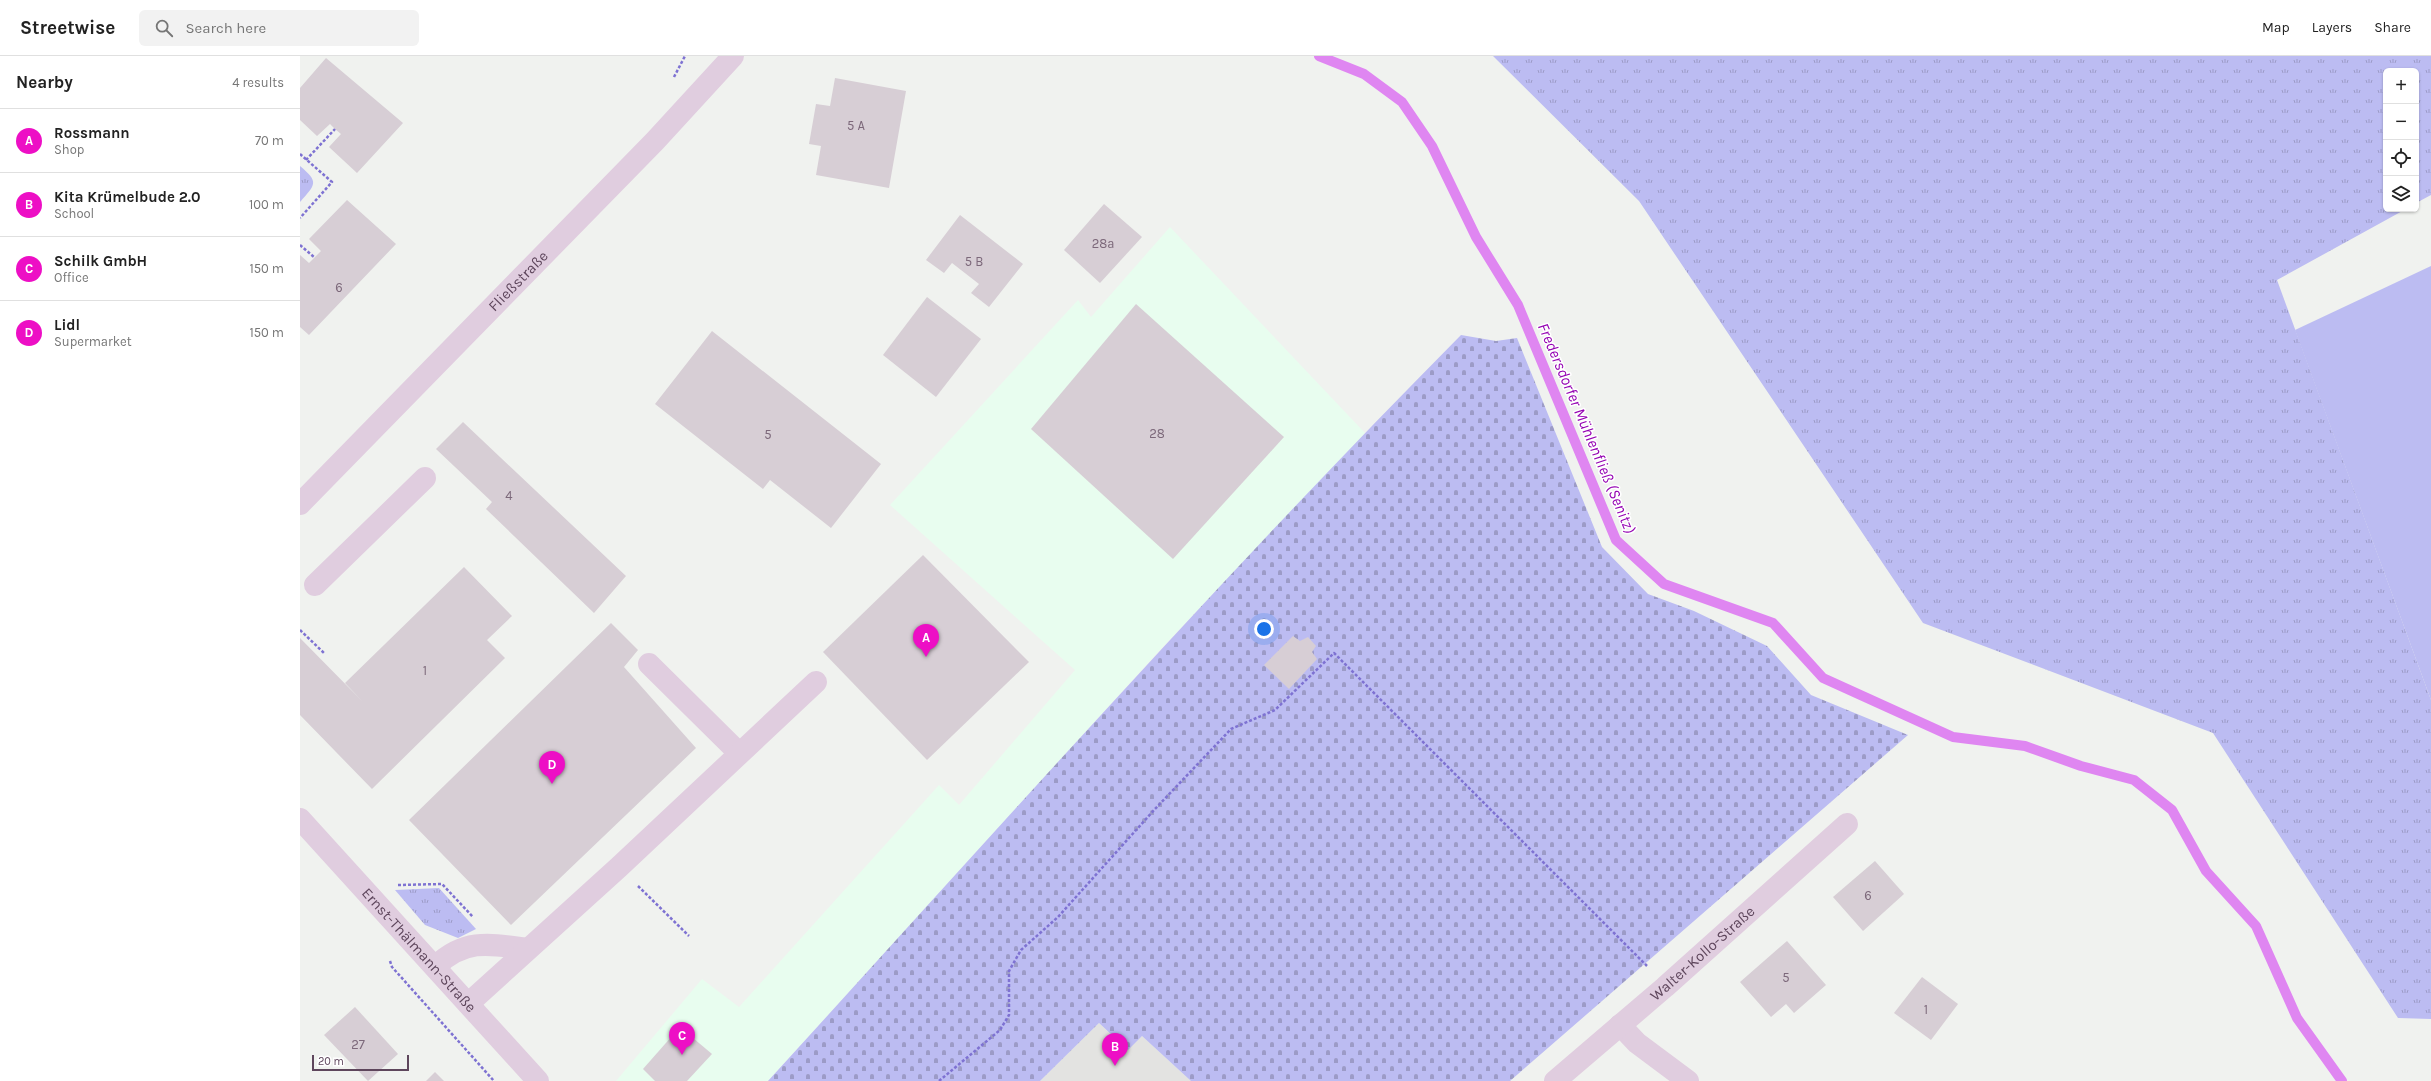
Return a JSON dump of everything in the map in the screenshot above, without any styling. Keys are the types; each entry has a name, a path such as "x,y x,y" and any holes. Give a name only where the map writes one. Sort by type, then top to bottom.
{"street":[{"name":"Fließstraße","path":"300,504 650,146 733,56"},
{"path":"315,585 425,478"},
{"path":"649,664 739,753"},
{"path":"469,1003 619,867 816,682"},
{"name":"Ernst-Thälmann-Straße","path":"300,819 436,966 538,1081"},
{"name":"Walter-Kollo-Straße","path":"1555,1081 1665,987 1847,824"},
{"path":"436,966 447,955 483,944 528,949"},
{"path":"1620,1025 1637,1043 1688,1081"}],"path":[{"path":"306,160 336,129"},
{"path":"300,154 332,182 300,218"},
{"path":"300,245 314,257"},
{"path":"300,630 324,653"},
{"path":"939,1081 1000,1030 1009,1015 1008,971 1021,950 1058,917 1155,809 1231,729 1275,710 1334,653 1632,951 1665,987"},
{"path":"619,867 689,936"},
{"path":"391,885 442,884 499,946"},
{"path":"387,954 392,967 494,1081"}],"shaded area":[{"path":"1170,227 1365,433 1159,651 768,1081 616,1081 702,979 739,1007 939,785 959,805 1075,670 890,505 1078,300 1091,317"},
{"path":"1099,1023 1127,1050 1142,1036 1191,1081 1040,1081"}],"green space":[{"path":"1493,56 2431,56 2431,195 2419,201 2419,68 2383,68 2383,212 2401,212 2277,280 2431,700 2431,1019 2398,1018 2213,733 1923,623 1639,201"},
{"path":"300,166 310,176 313,183 312,187 300,202"},
{"path":"2431,266 2431,700 2295,330"},
{"path":"1461,335 1496,341 1517,338 1602,547 1648,594 1694,611 1767,646 1811,695 1908,735 1510,1081 1191,1081 1142,1036 1128,1050 1099,1023 1040,1081 768,1081 1197,611 1372,426"},
{"path":"439,888 476,929 458,938 425,925 395,890"}],"building":[{"path":"326,58 403,123 357,173 329,147 341,134 330,124 317,136 300,120 300,88"},
{"path":"835,78 906,91 889,188 816,175 821,146 809,144 816,104 830,106"},
{"path":"347,200 396,244 309,335 300,327 300,255 309,263 321,251 309,239"},
{"path":"1104,204 1142,237 1100,283 1064,250"},
{"path":"960,215 1023,264 989,307 971,293 979,284 952,263 944,273 926,260"},
{"path":"927,297 981,339 936,397 883,355"},
{"path":"1136,304 1284,437 1173,559 1031,429"},
{"path":"712,331 881,464 831,528 770,480 763,489 655,404"},
{"path":"463,422 626,576 594,613 486,509 492,502 436,449"},
{"path":"923,555 1029,662 927,760 823,652"},
{"path":"464,567 512,616 487,640 505,658 372,789 300,715 300,638 362,701 345,683"},
{"path":"611,623 638,650 624,667 696,748 511,925 409,820"},
{"path":"1293,636 1300,641 1308,637 1316,646 1312,652 1317,659 1289,689 1264,665"},
{"path":"1875,861 1904,894 1863,931 1833,897"},
{"path":"1787,941 1826,985 1794,1013 1786,1004 1771,1017 1740,982"},
{"path":"1922,977 1958,1004 1931,1040 1894,1013"},
{"path":"355,1007 398,1054 368,1081 324,1035"},
{"path":"680,1027 712,1054 687,1081 655,1081 643,1069"},
{"path":"435,1072 444,1081 426,1081"}],"waterway":[{"name":"Fredersdorfer Mühlenfließ (Senitz)","path":"1319,56 1364,74 1402,102 1432,146 1476,237 1518,305 1616,540 1664,584 1773,623 1823,678 1953,737 2025,746 2081,766 2134,780 2172,810 2206,871 2256,926 2297,1018 2342,1081"}],"place":[{"name":"Rossmann","path":"926,657"},
{"name":"Lidl","path":"552,784"},
{"name":"Schilk GmbH","path":"682,1055"},
{"name":"Kita Krümelbude 2.0","path":"1115,1066"}]}
